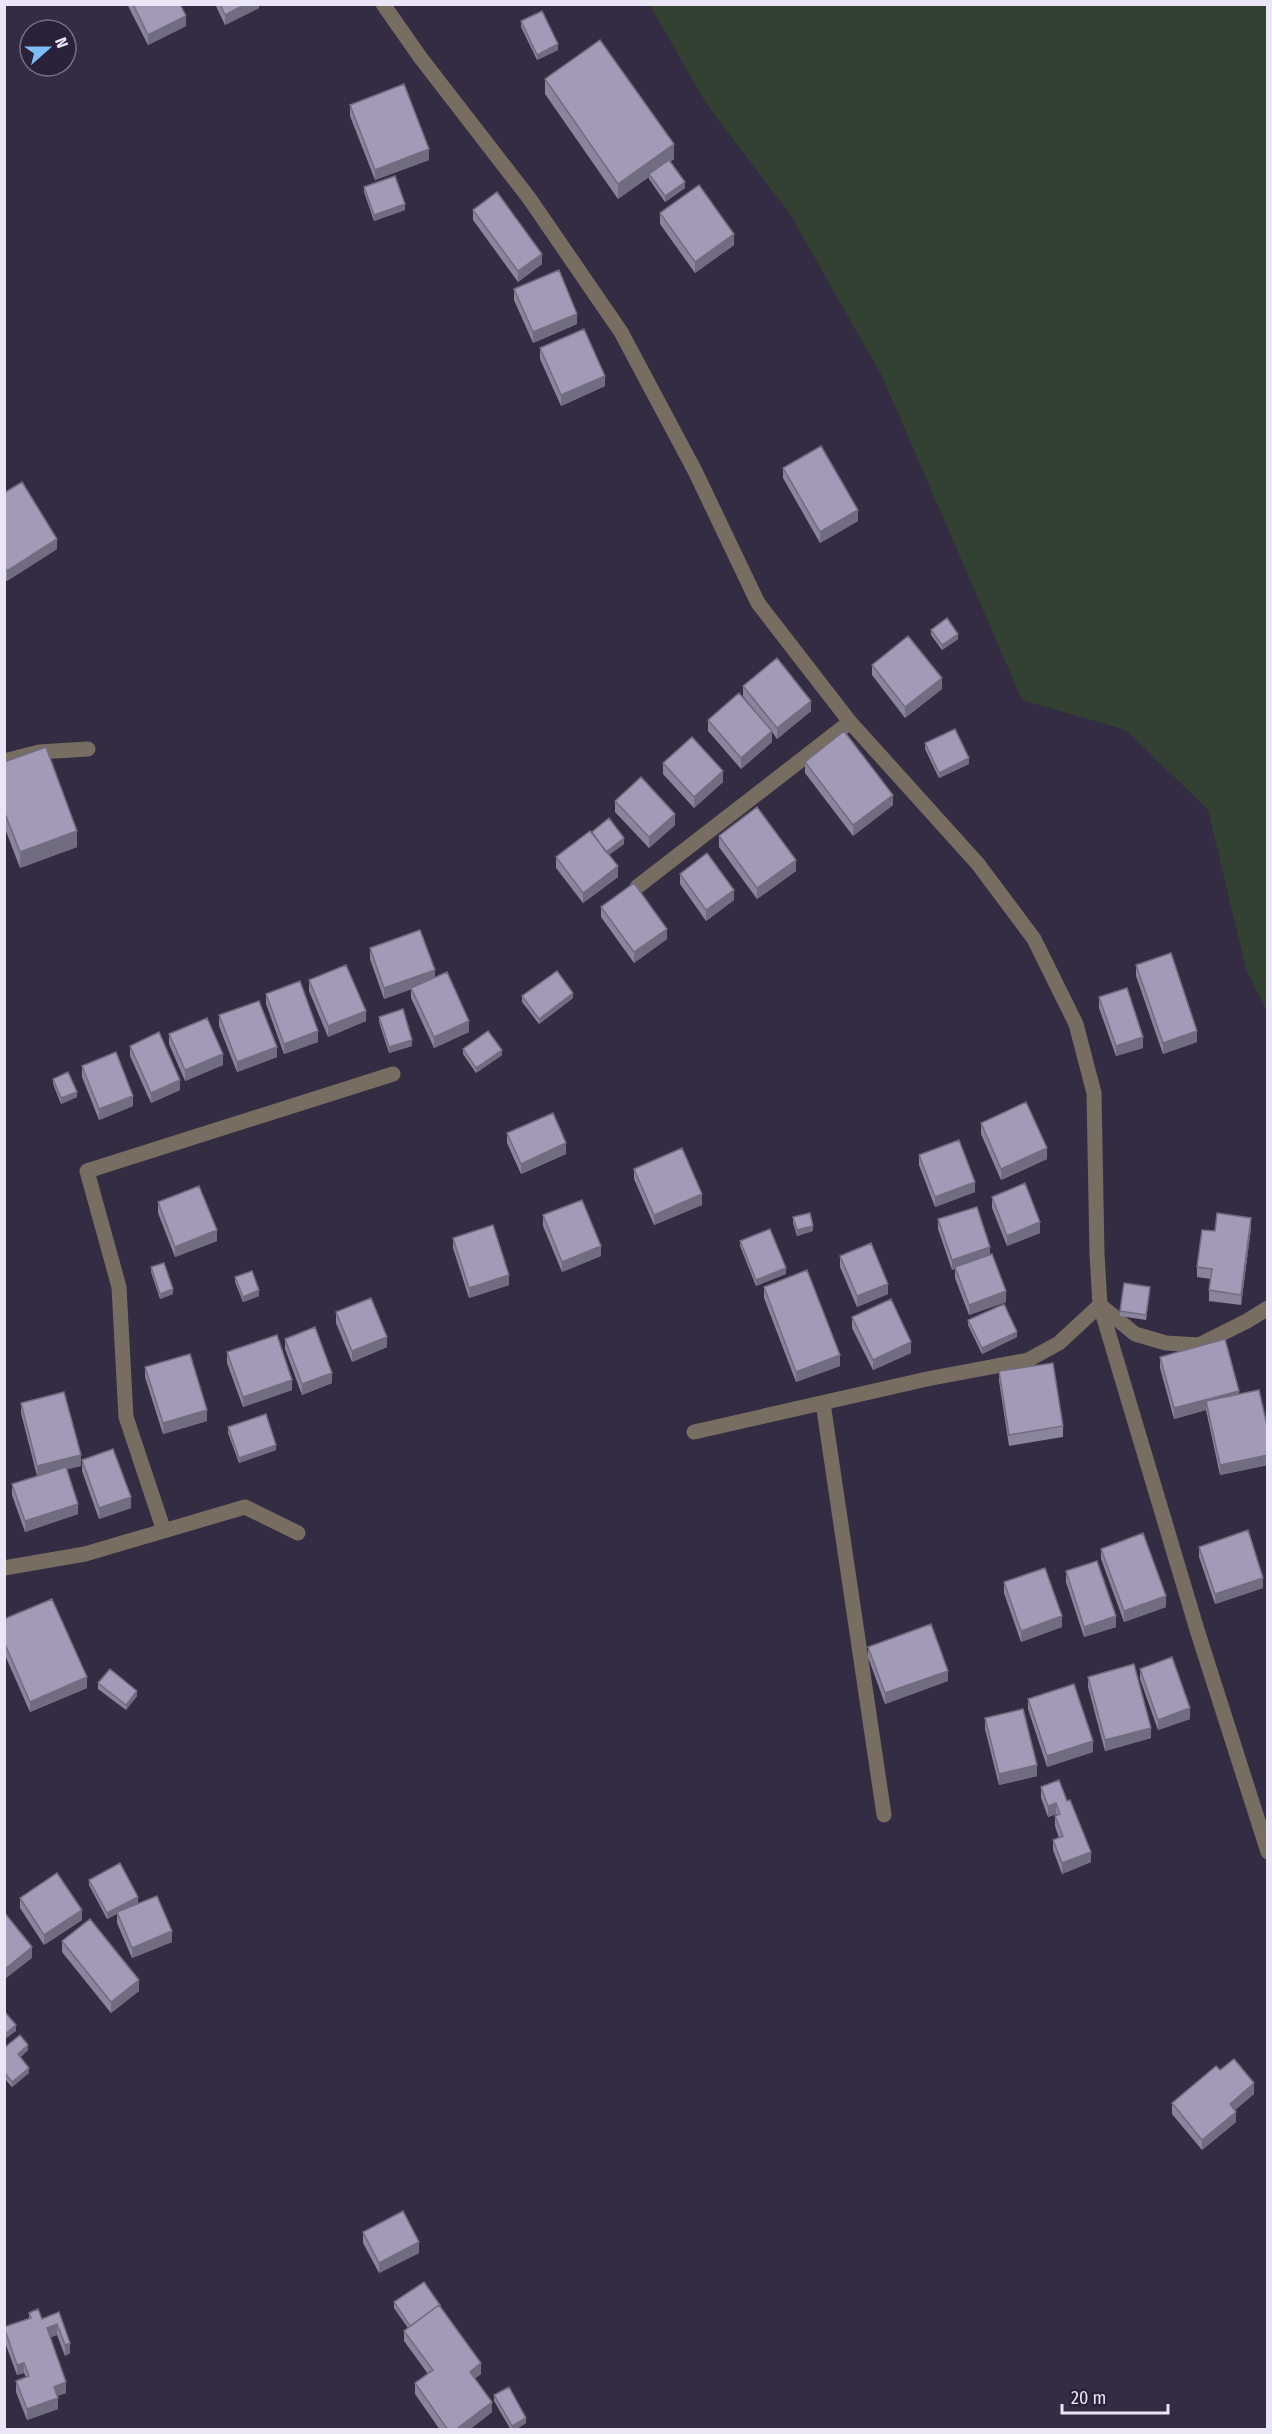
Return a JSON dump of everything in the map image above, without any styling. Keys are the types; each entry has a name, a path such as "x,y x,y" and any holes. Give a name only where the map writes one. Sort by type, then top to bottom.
{"street":[{"path":"383,4 420,57 529,198 621,332 694,471 758,603 850,722 978,864 1034,939 1076,1024 1094,1093 1100,1305 1198,1633 1268,1852"},
{"path":"637,886 850,722"},
{"path":"4,761 39,752 88,749"},
{"path":"164,1531 126,1417 119,1287 87,1171 393,1074"},
{"path":"1100,1305 1135,1334 1167,1343 1199,1344 1247,1321 1268,1308"},
{"path":"694,1432 927,1379 1028,1360 1059,1343 1100,1305"},
{"path":"823,1403 884,1815"},
{"path":"4,1568 86,1554 245,1508 298,1533"}],"green space":[{"path":"650,5 1267,5 1267,1011 1246,969 1208,810 1126,730 1022,700 882,376 790,214 707,105"}],"building":[{"path":"133,4 180,4 186,16 148,35"},
{"path":"220,4 246,4 225,15"},
{"path":"542,11 558,44 537,55 521,21"},
{"path":"600,40 674,144 618,184 545,79"},
{"path":"404,84 429,149 375,170 350,105"},
{"path":"669,160 685,182 665,196 649,174"},
{"path":"395,176 405,204 374,215 364,187"},
{"path":"699,185 734,234 695,262 660,213"},
{"path":"497,192 542,254 518,271 473,210"},
{"path":"559,270 577,314 533,332 514,289"},
{"path":"584,329 605,376 561,395 540,348"},
{"path":"821,446 858,510 820,532 783,468"},
{"path":"22,482 57,539 7,571 4,566 4,493"},
{"path":"947,618 958,634 942,645 931,630"},
{"path":"908,636 942,678 905,707 872,665"},
{"path":"777,658 811,701 777,728 743,686"},
{"path":"739,693 772,731 741,758 708,720"},
{"path":"955,729 969,758 939,773 925,743"},
{"path":"844,731 893,795 853,825 805,762"},
{"path":"692,737 723,771 694,797 663,763"},
{"path":"46,747 77,831 20,852 4,811 4,762"},
{"path":"641,777 675,814 649,837 615,801"},
{"path":"757,807 796,860 757,888 719,836"},
{"path":"609,818 624,838 606,852 592,832"},
{"path":"590,831 618,866 583,893 556,857"},
{"path":"707,853 734,890 706,910 680,874"},
{"path":"634,883 667,929 634,952 601,907"},
{"path":"420,930 435,970 384,988 370,948"},
{"path":"1171,953 1197,1031 1163,1043 1136,965"},
{"path":"346,965 366,1011 328,1026 309,980"},
{"path":"557,971 573,993 539,1019 522,996"},
{"path":"447,972 469,1021 434,1037 411,988"},
{"path":"300,981 318,1031 284,1044 266,994"},
{"path":"1127,988 1143,1037 1116,1046 1099,997"},
{"path":"259,1001 277,1047 237,1062 219,1015"},
{"path":"403,1009 412,1040 389,1047 379,1017"},
{"path":"207,1018 223,1054 185,1070 169,1034"},
{"path":"488,1031 502,1050 476,1068 463,1049"},
{"path":"159,1032 180,1080 151,1093 130,1046"},
{"path":"116,1052 133,1096 99,1109 82,1066"},
{"path":"68,1072 77,1092 61,1098 53,1079"},
{"path":"1026,1102 1047,1148 1001,1169 981,1123"},
{"path":"553,1113 566,1143 521,1164 507,1133"},
{"path":"959,1140 975,1182 935,1197 919,1155"},
{"path":"682,1148 702,1194 654,1215 634,1169"},
{"path":"1025,1183 1040,1222 1007,1236 992,1197"},
{"path":"199,1186 217,1230 175,1247 158,1202"},
{"path":"582,1200 601,1246 562,1262 543,1215"},
{"path":"977,1207 990,1247 952,1260 938,1219"},
{"path":"810,1213 813,1226 797,1230 793,1217"},
{"path":"1217,1213 1251,1218 1241,1295 1209,1290 1212,1269 1197,1267 1202,1230 1215,1231"},
{"path":"493,1225 509,1275 469,1288 453,1238"},
{"path":"770,1229 786,1268 756,1280 740,1241"},
{"path":"871,1243 888,1284 857,1296 840,1256"},
{"path":"992,1254 1006,1291 969,1305 955,1267"},
{"path":"164,1263 173,1289 160,1294 151,1267"},
{"path":"807,1270 840,1355 796,1372 764,1287"},
{"path":"252,1271 259,1290 243,1297 235,1277"},
{"path":"1124,1283 1150,1287 1146,1315 1120,1311"},
{"path":"371,1298 387,1337 352,1351 336,1312"},
{"path":"891,1299 911,1342 873,1360 852,1317"},
{"path":"1004,1304 1017,1332 982,1348 968,1320"},
{"path":"315,1327 332,1373 302,1384 285,1339"},
{"path":"277,1335 292,1380 243,1397 227,1352"},
{"path":"1225,1339 1239,1391 1174,1408 1160,1357"},
{"path":"190,1354 207,1410 163,1423 145,1367"},
{"path":"1053,1363 1063,1426 1009,1435 999,1371"},
{"path":"1259,1390 1268,1430 1268,1455 1220,1465 1206,1401"},
{"path":"64,1392 81,1455 37,1466 21,1403"},
{"path":"266,1414 276,1445 239,1458 228,1427"},
{"path":"113,1449 131,1497 99,1508 82,1460"},
{"path":"66,1467 78,1504 25,1521 12,1484"},
{"path":"1248,1530 1263,1578 1215,1594 1199,1547"},
{"path":"1143,1533 1166,1596 1124,1611 1101,1549"},
{"path":"1097,1561 1116,1616 1084,1627 1066,1571"},
{"path":"1045,1568 1062,1616 1021,1631 1004,1582"},
{"path":"52,1599 87,1677 30,1702 4,1642 4,1619"},
{"path":"931,1624 948,1671 885,1693 868,1647"},
{"path":"1172,1657 1190,1708 1158,1720 1140,1669"},
{"path":"1134,1664 1151,1728 1105,1740 1088,1677"},
{"path":"110,1669 137,1691 126,1705 98,1683"},
{"path":"1074,1684 1093,1741 1047,1756 1028,1699"},
{"path":"1023,1709 1037,1765 999,1774 985,1718"},
{"path":"1059,1780 1067,1801 1070,1800 1091,1852 1062,1863 1053,1840 1063,1836 1055,1816 1060,1814 1056,1803 1048,1806 1041,1787"},
{"path":"120,1863 138,1897 107,1913 89,1880"},
{"path":"57,1873 82,1910 44,1935 20,1898"},
{"path":"157,1896 172,1931 132,1948 117,1912"},
{"path":"4,1912 32,1947 5,1969 4,1969"},
{"path":"90,1919 139,1980 111,2002 62,1941"},
{"path":"4,2011 16,2025 4,2035"},
{"path":"20,2035 28,2045 18,2054 29,2068 12,2082 4,2072 4,2048"},
{"path":"1234,2059 1254,2083 1230,2104 1236,2112 1202,2140 1172,2103 1216,2066 1220,2070"},
{"path":"403,2211 419,2242 379,2263 363,2232"},
{"path":"424,2282 440,2305 410,2326 394,2302"},
{"path":"439,2305 481,2363 470,2372 492,2402 455,2430 448,2430 415,2383 433,2370 404,2331"},
{"path":"38,2309 42,2319 59,2312 70,2343 65,2345 57,2324 47,2328 66,2382 54,2387 58,2398 27,2409 16,2381 29,2376 24,2363 17,2365 4,2327 31,2318 29,2313"},
{"path":"509,2387 526,2418 512,2426 494,2395"}]}
